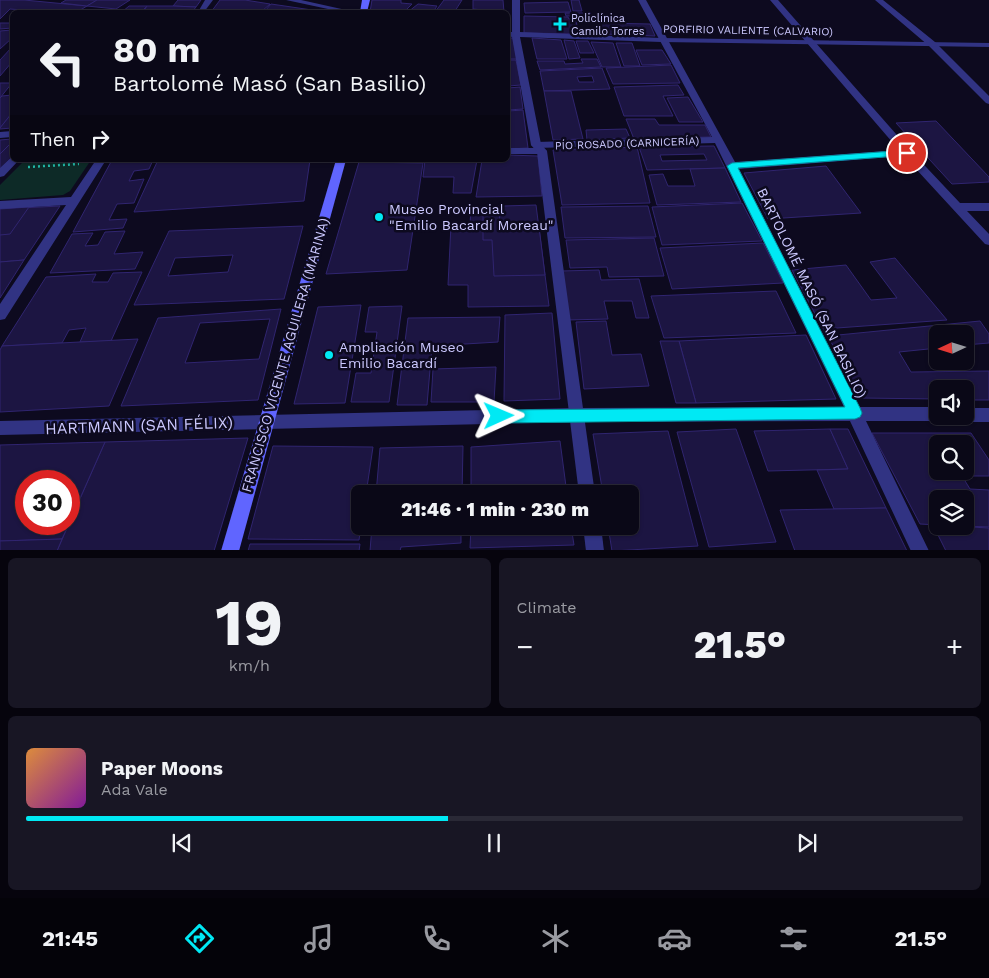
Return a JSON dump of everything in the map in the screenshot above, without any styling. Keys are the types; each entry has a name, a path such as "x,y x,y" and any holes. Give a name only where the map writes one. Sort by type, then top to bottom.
{"main road":[{"name":"FRANCISCO VICENTE AGUILERA (MARINA)","path":"230,550 340,162"}],"street":[{"path":"294,0 342,10"},
{"path":"516,0 512,35 539,148 586,485"},
{"name":"BARTOLOMÉ MASÓ (SAN BASILIO)","path":"642,0 661,40 732,166 855,413 920,550"},
{"path":"774,0 907,153 989,241"},
{"path":"880,0 932,44 989,101"},
{"name":"PORFIRIO VALIENTE (CALVARIO)","path":"512,35 661,40 989,45"},
{"name":"PÍO ROSADO (CARNICERÍA)","path":"510,151 718,140"},
{"path":"732,166 907,153"},
{"path":"0,174 12,162"},
{"path":"0,314 99,162"},
{"path":"0,205 75,201"},
{"path":"958,207 989,207"},
{"name":"HARTMANN (SAN FÉLIX)","path":"0,428 577,415 929,414"},
{"path":"974,415 989,415"},
{"path":"593,535 595,550"}],"path":[{"path":"24,168 89,162"}],"green space":[{"path":"23,162 90,162 70,191 63,195 0,200 0,185"}],"building":[{"path":"0,0 24,0 87,6 80,10 10,9 0,19"},
{"path":"66,0 97,0 87,6 61,3"},
{"path":"97,0 130,0 116,9 87,6"},
{"path":"178,0 201,0 196,7 173,6"},
{"path":"220,0 245,0 270,4 263,10 212,10"},
{"path":"372,0 401,0 401,3 412,4 406,10 370,10"},
{"path":"444,0 462,0 456,10 436,10"},
{"path":"473,0 503,0 504,10 473,9"},
{"path":"571,0 579,0 582,11 573,11"},
{"path":"568,2 571,12 525,13 524,3"},
{"path":"271,4 312,10 266,10"},
{"path":"418,4 437,6 434,10 410,10"},
{"path":"129,6 147,6 144,9 147,9 146,10 124,10"},
{"path":"147,6 196,7 194,10 144,10"},
{"path":"565,13 591,13 593,19 579,19 578,16 566,16"},
{"path":"524,16 568,17 569,19 576,19 578,34 524,33"},
{"path":"0,23 10,23 10,28 0,29"},
{"path":"601,23 650,24 655,36 604,34"},
{"path":"10,30 10,40 0,49 0,31"},
{"path":"510,38 513,38 517,59 510,59"},
{"path":"532,38 561,40 567,59 537,59"},
{"path":"564,40 574,41 580,58 569,59"},
{"path":"576,41 588,41 594,53 580,53"},
{"path":"591,42 613,43 621,67 602,67"},
{"path":"616,43 632,43 640,66 624,66"},
{"path":"10,49 10,64 0,76 0,60"},
{"path":"636,50 662,50 671,64 642,65"},
{"path":"581,59 597,59 601,67 540,70 537,61 564,61 565,64 583,63"},
{"path":"510,60 516,60 521,85 510,86"},
{"path":"671,65 680,83 613,84 606,68"},
{"path":"602,68 610,89 544,91 540,71","holes":["592,76 594,82 579,82 577,77"]},
{"path":"0,83 10,83 10,86 0,98"},
{"path":"678,85 684,95 663,96 673,116 624,116 614,87"},
{"path":"520,87 523,109 510,110 510,88"},
{"path":"544,91 571,91 583,139 553,140"},
{"path":"10,95 10,116 0,128 0,98"},
{"path":"688,97 703,122 679,122 667,98"},
{"path":"523,110 528,148 510,149 510,111"},
{"path":"10,116 10,128 0,128"},
{"path":"626,119 655,119 659,125 705,125 711,137 634,139"},
{"path":"936,121 989,177 989,182 952,184 896,123"},
{"path":"626,129 630,138 587,140 586,130"},
{"path":"10,139 10,144 0,154 0,140"},
{"path":"10,144 10,159 0,169 0,154"},
{"path":"714,146 725,168 647,170 639,147","holes":["704,154 707,160 662,161 660,155"]},
{"path":"637,147 650,203 562,205 553,150"},
{"path":"510,155 538,156 542,196 476,197 482,162 510,162"},
{"path":"111,162 152,162 149,169 134,171 129,181 144,179 134,203 117,204 109,220 127,219 123,228 73,232"},
{"path":"157,162 310,162 304,201 134,212"},
{"name":"Museo Provincial \"Emilio Bacardí Moreau\"","path":"359,162 423,163 407,270 326,274"},
{"path":"425,162 477,162 471,193 453,193 454,177 423,177"},
{"path":"826,166 861,213 768,219 744,173"},
{"path":"725,168 741,202 657,205 649,175 663,174 668,186 695,186 690,169"},
{"path":"742,203 762,241 662,245 652,207"},
{"path":"536,205 549,306 468,307 468,285 448,285 451,225 470,225 471,207"},
{"path":"60,206 24,260 0,262 0,209"},
{"path":"483,206 499,206 500,227 539,227 545,275 494,276 492,240 483,240"},
{"path":"648,206 656,237 565,238 561,207"},
{"path":"29,207 10,234 0,235 0,209"},
{"path":"303,226 284,299 134,305 169,231","holes":["233,255 228,272 168,276 175,258"]},
{"path":"125,231 114,254 143,252 135,269 50,273 72,234 93,233 85,246 98,245 105,232"},
{"path":"654,238 664,276 609,277 607,267 570,268 566,240"},
{"path":"763,243 783,283 672,289 660,248"},
{"path":"895,258 947,320 823,329 792,270 846,265 871,300 897,298 870,262"},
{"path":"24,260 0,298 0,262"},
{"path":"599,270 601,280 639,279 649,318 636,318 632,301 604,301 608,319 567,320 561,271"},
{"path":"142,272 111,341 80,342 86,328 69,330 62,343 2,346 46,277 96,274 92,282 108,282 113,273"},
{"path":"776,291 796,333 664,338 651,296"},
{"name":"Ampliación Museo Emilio Bacardí","path":"361,305 345,403 294,404 318,307"},
{"path":"402,306 389,402 351,402 356,373 371,373 377,332 365,332 369,307"},
{"path":"281,309 258,400 121,406 158,318","holes":["270,319 259,359 185,363 200,323"]},
{"path":"552,313 560,399 504,401 505,315"},
{"path":"500,317 498,342 432,346 427,405 397,405 408,318"},
{"path":"606,321 612,355 641,354 649,386 584,389 576,322"},
{"path":"980,321 989,334 989,343 974,344 974,325 939,325"},
{"path":"929,326 929,349 899,352 911,372 989,371 989,400 974,400 974,380 929,380 929,399 860,398 828,336"},
{"path":"806,335 836,399 696,403 679,341"},
{"path":"138,339 109,406 0,412 0,350 2,346"},
{"path":"660,341 679,341 696,403 676,403"},
{"path":"496,367 494,402 431,402 433,369"},
{"path":"736,429 776,542 709,547 677,432"},
{"path":"830,429 848,469 768,471 754,431"},
{"path":"830,429 848,429 886,508 834,509 817,470 848,469"},
{"path":"668,431 698,546 612,550 609,535 639,535 639,485 602,485 593,434"},
{"path":"872,433 971,433 972,435 929,435 929,480 964,480 970,489 989,490 989,527 974,526 974,490 929,490 929,524 920,524"},
{"path":"248,438 214,550 57,550 64,535 80,535 80,499 105,442"},
{"path":"974,438 989,460 989,476 974,476"},
{"path":"560,441 566,485 471,485 471,447"},
{"path":"105,442 80,498 80,470 15,470 15,535 64,535 62,539 0,541 0,445"},
{"path":"273,446 373,447 367,485 351,485 351,535 360,535 359,540 248,539"},
{"path":"463,446 462,485 377,485 380,448"},
{"path":"886,508 907,550 795,550 780,510"},
{"path":"974,527 989,528 989,550 946,550 938,535 974,535"},
{"path":"371,535 461,535 461,543 401,547 400,550 370,550"},
{"path":"471,535 572,535 574,545 470,548"},
{"path":"62,539 57,550 0,550 0,541"},
{"path":"250,544 360,544 359,550 248,550"}],"place":[{"name":"Policlínica Camilo Torres","path":"560,24"},
{"name":"Museo Provincial \"Emilio Bacardí Moreau\"","path":"379,217"},
{"name":"Ampliación Museo Emilio Bacardí","path":"329,355"}],"route":[{"path":"499,416 855,413 732,166 907,153"}]}
